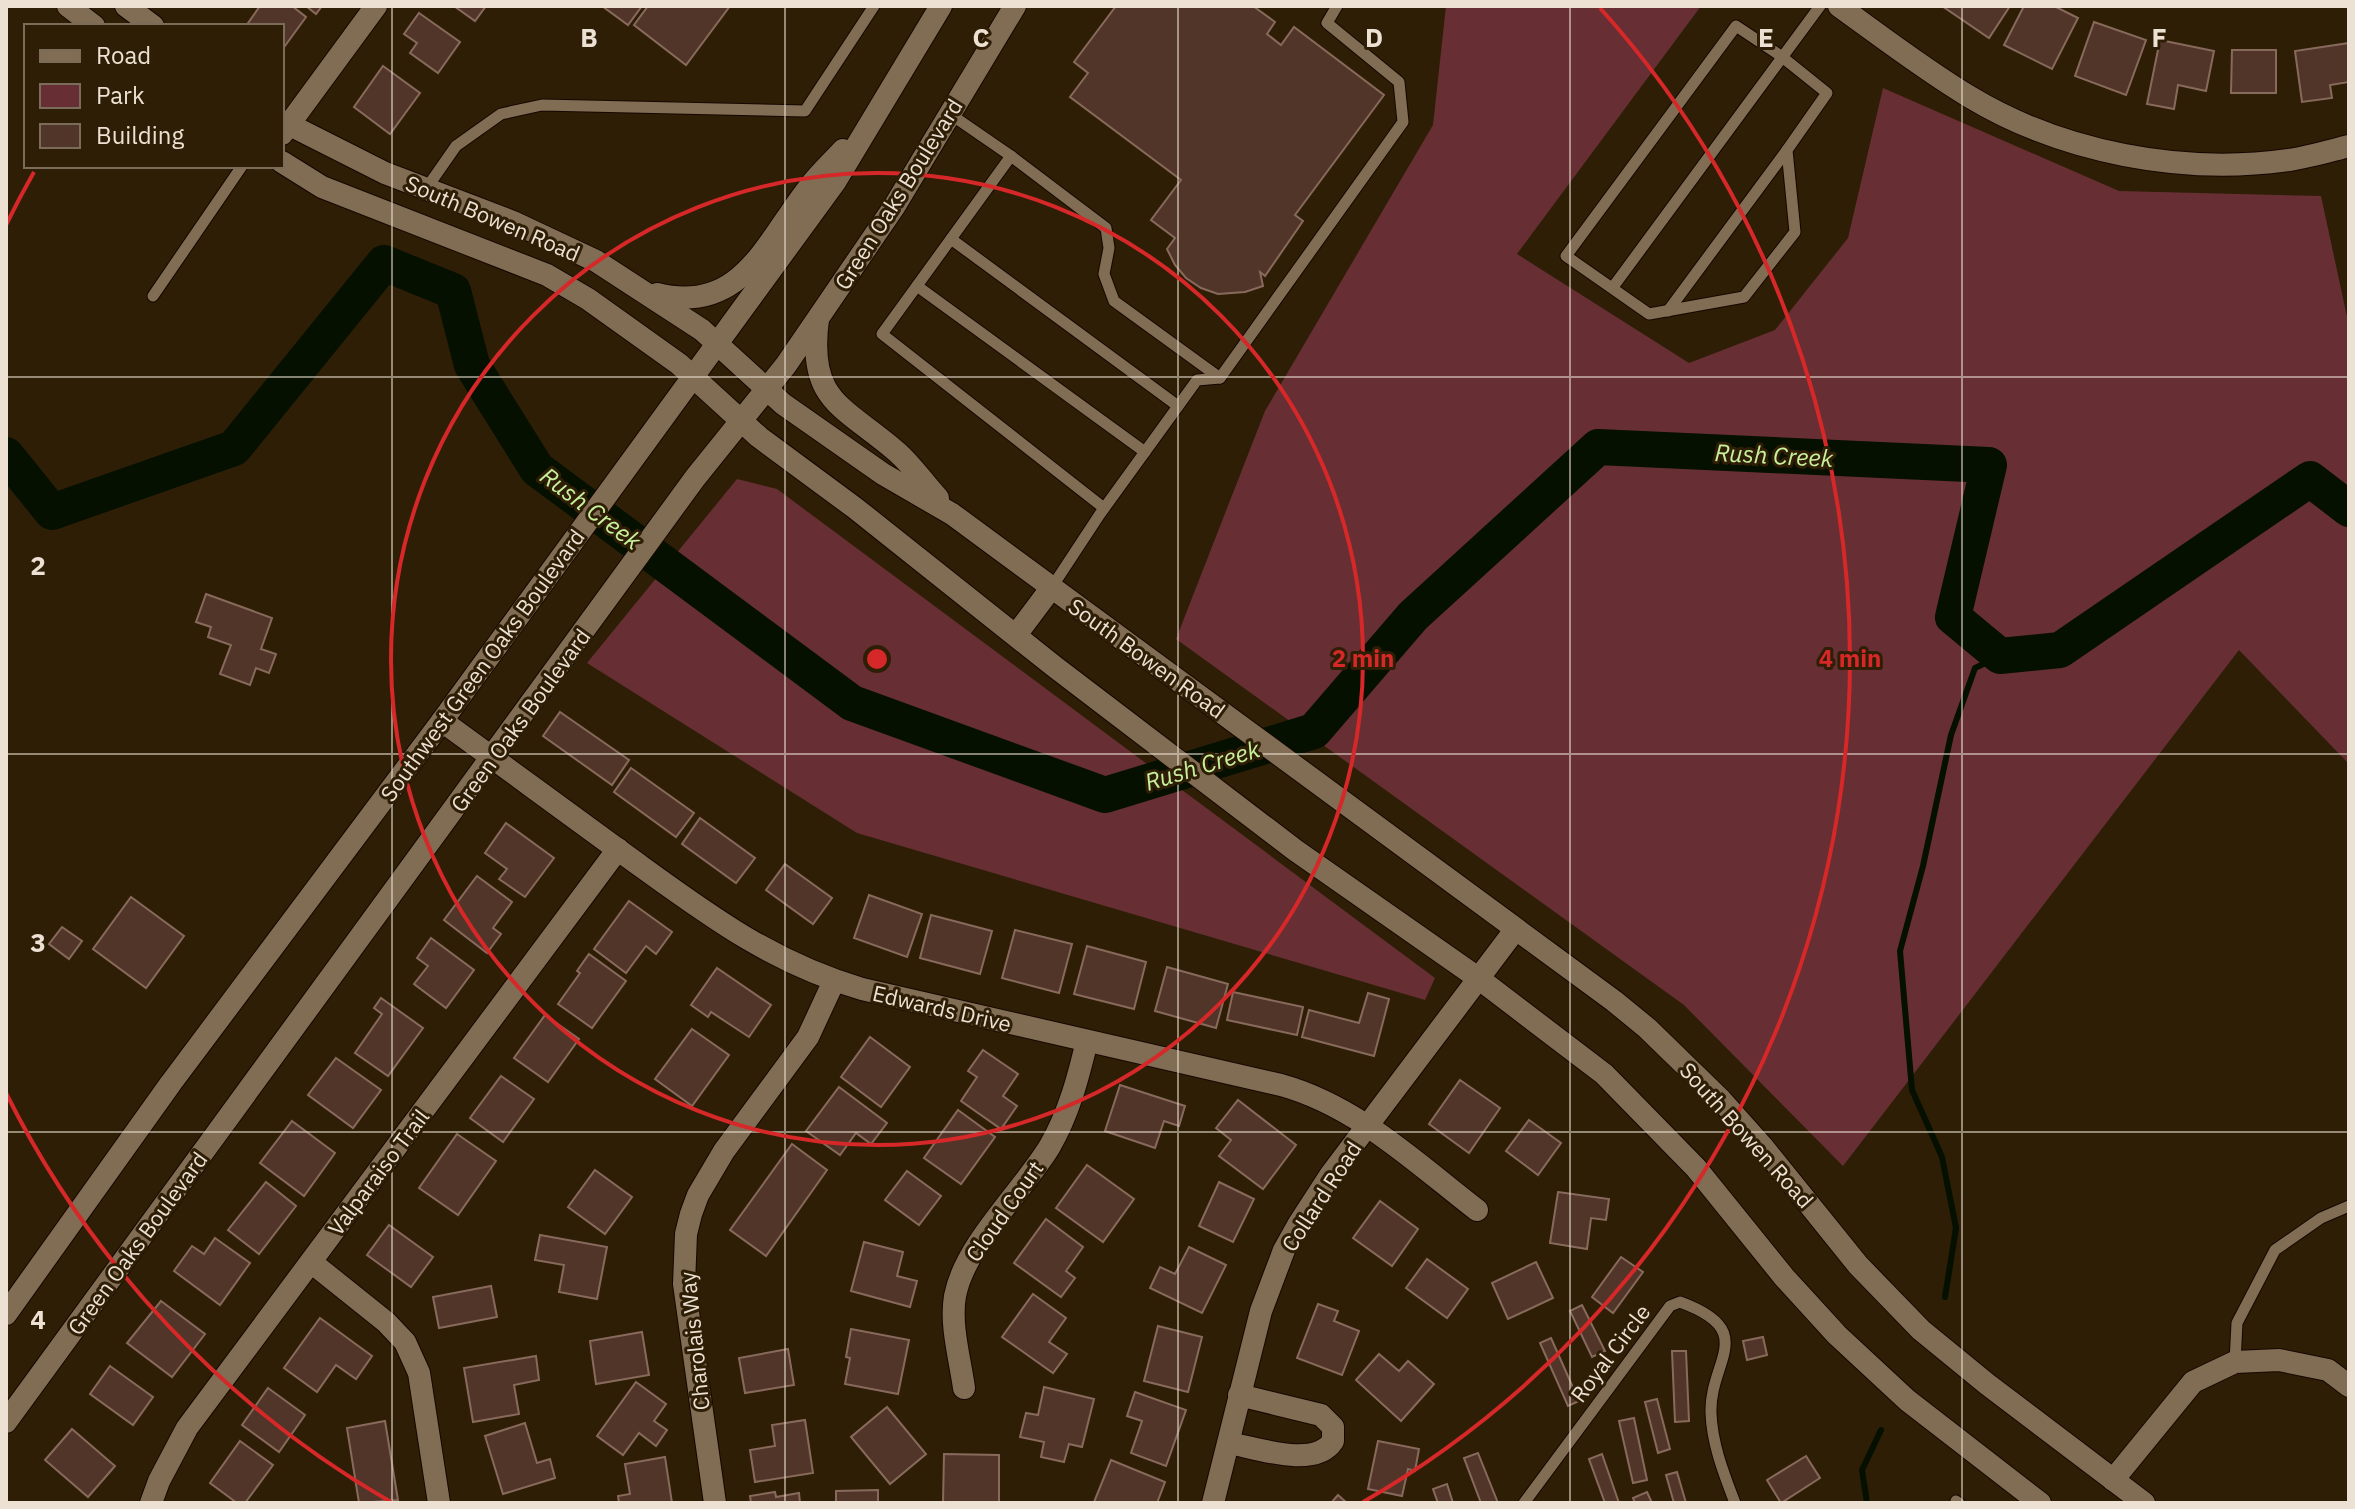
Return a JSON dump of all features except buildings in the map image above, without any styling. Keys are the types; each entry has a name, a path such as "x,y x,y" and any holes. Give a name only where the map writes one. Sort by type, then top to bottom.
{"main road":[{"path":"68,6 91,24"},
{"path":"126,6 150,24"},
{"path":"284,127 376,6"},
{"name":"Southwest Green Oaks Boulevard","path":"6,1314 171,1083 442,721 835,182 941,6"},
{"name":"Green Oaks Boulevard","path":"6,1422 695,478 767,390 819,318 894,207 1015,6"},
{"path":"1839,6 1972,98 2072,143 2135,157 2207,164 2289,160 2349,146"},
{"path":"643,291 680,300 708,295 730,286 752,266 811,185 882,108"},
{"name":"South Bowen Road","path":"284,127 385,173 513,222 596,261 677,311 783,404 883,474 952,514 1130,644 1636,1019 1721,1100 1858,1265 1921,1330 2144,1503"},
{"name":"South Bowen Road","path":"284,163 322,187 547,275 588,299 679,364 759,437 855,508 1055,667 1295,850 1570,1046 1634,1103 1696,1168 1784,1277 1871,1368 1948,1434 2040,1503"},
{"path":"417,224 426,189"},
{"path":"819,318 815,366 825,387 846,415 898,453 952,514"},
{"path":"1016,635 1052,587"},
{"name":"Edwards Drive","path":"442,721 736,934 778,957 834,981 1297,1090 1345,1110 1477,1210"},
{"name":"Valparaiso Trail","path":"151,1503 165,1468 187,1428 618,849"},
{"name":"Collard Road","path":"1213,1503 1261,1311 1284,1250 1314,1198 1515,930"},
{"name":"Charolais Way","path":"715,1503 684,1284 686,1234 698,1195 724,1151 808,1037 834,981"},
{"name":"Cloud Court","path":"964,1388 954,1310 959,1281 972,1255 1035,1168 1060,1127 1076,1088 1087,1041"},
{"path":"311,1262 397,1332 413,1354 423,1389 439,1503"},
{"path":"2113,1480 2193,1382 2235,1362 2279,1360 2328,1370 2349,1386"},
{"path":"1229,1443 1306,1457 1323,1451 1333,1441 1333,1427 1321,1415 1239,1395"}],"lane":[{"path":"426,189 456,146 501,114 542,105 805,111 874,6"},
{"path":"1052,587 1104,508 1197,380 1220,378 1403,122 1399,82 1327,23 1337,6"},
{"path":"1613,287 1820,6"},
{"path":"1668,311 1827,93 1781,56 1736,26 1566,256 1649,314 1668,311 1744,297 1795,232 1787,150"},
{"path":"950,114 1106,228 1109,248 1104,274 1114,301 1220,378"},
{"path":"1011,156 882,334 1104,508"},
{"path":"153,296 241,168"},
{"path":"951,239 1178,406"},
{"path":"917,286 1145,452"},
{"path":"2235,1362 2237,1323 2275,1250 2321,1218 2349,1206"},
{"name":"Royal Circle","path":"1524,1503 1670,1306 1680,1302 1699,1308 1716,1321 1723,1333 1726,1351 1712,1396 1711,1413 1719,1459 1735,1503"}],"green space":[{"path":"1446,6 1701,6 1517,254 1689,363 1775,330 1848,238 1883,88 2119,191 2321,196 2349,326 2349,764 2239,650 1843,1166 1684,1005 1176,639 1265,411 1433,125"},
{"path":"737,479 777,489 1435,978 1425,1000 857,833 587,663"}],"waterway":[{"name":"Rush Creek","path":"6,455 52,512 234,448 384,263 453,291 472,365 537,469 852,703 1105,795 1314,731 1413,616 1598,447 1989,465 1953,617 2000,656 2060,650 2310,479 2349,509"},
{"path":"1945,1297 1956,1228 1942,1157 1912,1090 1900,951 1923,866 1951,735 1975,668 2000,656"},
{"path":"1867,1503 1862,1470 1881,1430"}]}
